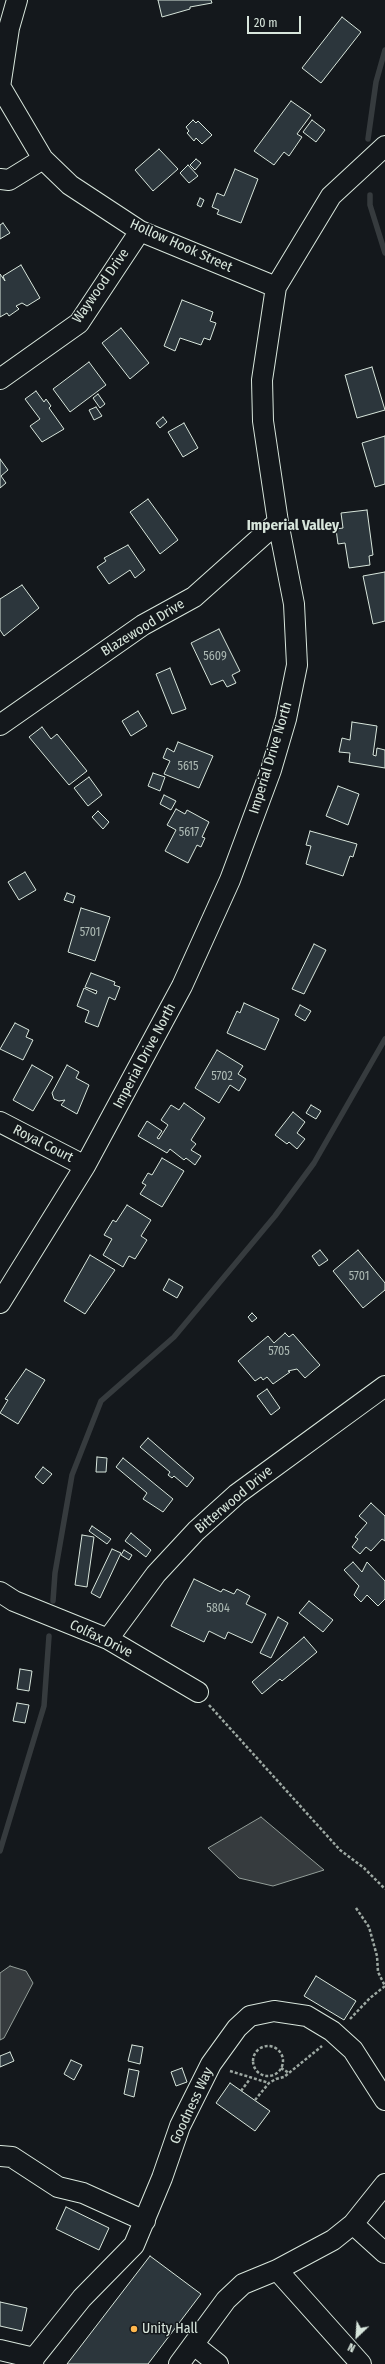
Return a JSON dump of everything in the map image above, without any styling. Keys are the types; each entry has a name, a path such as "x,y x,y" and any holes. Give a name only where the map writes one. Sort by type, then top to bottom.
{"street":[{"path":"0,86 9,28 17,0"},
{"name":"Hollow Hook Street","path":"0,86 43,159 70,184 140,231 276,287"},
{"name":"Imperial Drive North","path":"0,1303 85,1166 182,986 230,880 271,770 286,719 297,665 294,604 278,522 263,421 262,380 276,287 331,196 385,146"},
{"path":"3,184 43,159"},
{"name":"Waywood Drive","path":"0,379 78,323 140,231"},
{"name":"Blazewood Drive","path":"0,725 143,625 194,597 278,522"},
{"name":"Royal Court","path":"0,1122 85,1166"},
{"name":"Bitterwood Drive","path":"108,1639 156,1574 196,1530 237,1494 385,1386"},
{"name":"Colfax Drive","path":"0,1592 14,1601 108,1639 198,1692"},
{"name":"Goodness Way","path":"34,2361 82,2298 134,2245 145,2221 180,2126 211,2064 236,2028 250,2016 274,2011 307,2016 332,2031 353,2050 385,2100"},
{"path":"0,2156 12,2157 58,2187 83,2193 145,2221"},
{"path":"179,2364 226,2300 243,2284 277,2270 333,2240 353,2224 385,2184"},
{"path":"353,2224 385,2253"},
{"path":"277,2270 361,2364"},
{"path":"194,2345 218,2364"},
{"path":"0,2350 34,2361"}],"path":[{"path":"198,1692 340,1850 364,1868 385,1889"},
{"path":"350,2019 370,1998 385,1986 378,1972 377,1956 368,1926 356,1908"},
{"path":"255,2100 269,2083 289,2073 325,2044"},
{"path":"269,2046 274,2047 283,2058 281,2068 274,2074 264,2075 256,2070 254,2056 259,2049 269,2046"},
{"path":"281,2068 289,2073"},
{"path":"227,2070 250,2079 269,2083"},
{"path":"241,2091 250,2079"}],"shaded area":[{"path":"261,1817 324,1870 273,1886 239,1878 208,1848"},
{"path":"10,1966 26,1971 33,1983 4,2038 0,2040 0,1973"}],"building":[{"path":"158,0 211,0 212,3 190,7 190,9 162,17"},
{"path":"342,17 361,32 321,83 302,68"},
{"path":"291,101 311,115 297,134 302,137 289,156 284,152 274,165 254,151"},
{"path":"193,120 196,123 198,121 212,135 202,144 196,138 194,141 187,133 189,131 186,127"},
{"path":"312,120 325,130 316,142 303,132"},
{"path":"159,149 178,169 153,191 135,170"},
{"path":"196,159 201,163 195,170 190,165"},
{"path":"188,165 198,176 189,183 180,173"},
{"path":"235,169 258,179 241,223 217,214 219,210 212,207 217,193 224,196"},
{"path":"200,198 204,200 201,207 197,205"},
{"path":"3,223 10,233 0,239 0,225"},
{"path":"21,265 40,298 27,306 22,303 16,306 19,309 9,316 7,313 0,317 0,274 5,281 3,276"},
{"path":"182,300 213,312 210,321 216,323 210,340 204,338 201,345 180,338 175,351 164,346"},
{"path":"121,328 149,363 130,379 102,343"},
{"path":"89,362 106,385 70,412 53,389"},
{"path":"372,367 385,410 357,418 345,375"},
{"path":"36,391 44,402 46,399 51,406 49,408 64,429 42,442 30,426 40,419 25,399"},
{"path":"98,394 105,404 100,408 93,398"},
{"path":"96,407 102,416 94,420 89,410"},
{"path":"163,417 167,422 160,428 156,423"},
{"path":"184,423 198,448 183,457 168,432"},
{"path":"385,436 385,484 375,487 362,443"},
{"path":"0,459 8,470 1,476 6,483 0,488"},
{"path":"148,499 178,540 160,554 130,512"},
{"path":"367,510 373,555 369,556 370,565 349,568 345,543 338,544 336,529 343,528 341,513"},
{"path":"128,545 145,570 135,578 130,570 109,584 97,567 106,561 104,558"},
{"path":"385,572 385,621 373,624 363,576"},
{"path":"22,585 39,608 4,636 0,630 0,599"},
{"path":"219,629 240,671 232,675 236,683 227,687 223,680 211,685 191,643"},
{"path":"170,668 186,709 172,714 156,674"},
{"path":"138,711 147,726 131,736 122,721"},
{"path":"352,722 377,726 373,755 376,756 377,748 385,750 385,768 349,762 350,753 339,752 342,738 350,740"},
{"path":"42,727 51,739 57,734 87,771 69,785 29,737"},
{"path":"178,742 213,756 199,788 164,774 170,761 163,758 167,748 174,752"},
{"path":"153,773 165,777 160,791 148,786"},
{"path":"89,777 102,795 88,806 74,788"},
{"path":"338,786 359,794 348,825 326,816"},
{"path":"164,795 176,801 171,810 160,804"},
{"path":"176,809 185,814 187,810 209,822 202,837 205,838 201,847 197,845 188,863 165,851 176,830 167,825"},
{"path":"98,811 109,822 103,829 92,817"},
{"path":"310,831 357,844 353,857 350,856 343,876 306,864 311,846 306,845"},
{"path":"25,872 36,890 19,900 8,882"},
{"path":"67,893 75,896 73,903 64,900"},
{"path":"81,908 110,917 95,961 68,952"},
{"path":"314,944 326,950 304,994 292,989"},
{"path":"91,973 115,982 114,985 120,987 115,1000 109,997 98,1027 85,1022 89,1011 77,1006 84,988 96,994 97,991 85,987"},
{"path":"244,1003 279,1019 265,1050 227,1033 237,1011 240,1013"},
{"path":"300,1005 311,1011 305,1021 295,1015"},
{"path":"15,1023 29,1030 26,1037 33,1040 23,1060 0,1049"},
{"path":"217,1050 243,1066 238,1074 246,1079 239,1091 230,1085 219,1103 195,1088"},
{"path":"32,1065 53,1077 33,1111 13,1100"},
{"path":"67,1065 79,1072 76,1078 89,1085 77,1114 61,1105 65,1100 59,1101 54,1099 52,1093"},
{"path":"184,1103 205,1118 191,1140 196,1144 191,1150 201,1156 195,1165 186,1158 184,1160 170,1149 167,1153 138,1136 147,1121 162,1131 157,1138 159,1139 168,1125 161,1120 171,1105 179,1110"},
{"path":"311,1105 321,1111 316,1119 306,1113"},
{"path":"293,1112 305,1122 297,1133 305,1139 297,1149 289,1142 287,1144 275,1135"},
{"path":"162,1158 184,1171 162,1207 140,1194 146,1185 142,1183 148,1173 152,1175"},
{"path":"127,1205 151,1220 141,1236 147,1240 135,1259 129,1256 123,1267 103,1255 112,1239 104,1235 113,1220 116,1222"},
{"path":"320,1250 328,1260 319,1266 312,1256"},
{"path":"358,1250 385,1283 385,1290 363,1308 333,1271"},
{"path":"90,1255 115,1270 85,1314 64,1301"},
{"path":"169,1279 183,1287 177,1298 163,1290"},
{"path":"252,1313 257,1318 252,1322 248,1317"},
{"path":"285,1333 289,1337 293,1334 320,1365 305,1378 297,1369 288,1371 290,1372 273,1384 267,1377 263,1380 261,1377 255,1381 238,1361 268,1336 274,1343"},
{"path":"26,1369 45,1380 18,1424 0,1413 8,1400 5,1399"},
{"path":"267,1389 280,1408 271,1415 257,1396"},
{"path":"148,1438 194,1478 187,1487 174,1476 172,1478 168,1475 170,1472 140,1447"},
{"path":"97,1457 107,1458 106,1472 96,1472"},
{"path":"123,1458 173,1499 163,1512 143,1499 147,1493 116,1467"},
{"path":"43,1467 52,1474 43,1484 35,1477"},
{"path":"371,1503 385,1516 385,1541 382,1539 371,1551 366,1547 360,1554 352,1547 358,1539 355,1537 367,1523 359,1516"},
{"path":"92,1526 111,1539 107,1544 89,1531"},
{"path":"131,1533 151,1550 146,1557 125,1541"},
{"path":"82,1535 94,1537 87,1587 75,1585"},
{"path":"112,1549 121,1553 100,1598 91,1593"},
{"path":"124,1550 132,1555 129,1560 121,1555"},
{"path":"353,1562 362,1572 367,1562 385,1581 385,1599 378,1606 367,1595 361,1602 354,1595 359,1586 344,1570"},
{"path":"194,1579 221,1592 223,1589 234,1594 237,1589 250,1596 246,1604 266,1614 252,1643 228,1632 225,1639 209,1631 204,1642 171,1626"},
{"path":"309,1601 333,1620 323,1632 299,1613"},
{"path":"278,1617 288,1623 271,1658 260,1653"},
{"path":"304,1637 317,1652 282,1681 280,1679 262,1694 252,1682"},
{"path":"20,1669 32,1671 29,1691 17,1689"},
{"path":"17,1703 29,1705 25,1723 13,1721"},
{"path":"316,1976 356,2001 344,2020 304,1996"},
{"path":"132,2045 143,2047 140,2064 128,2061"},
{"path":"10,2052 14,2061 0,2067 0,2056"},
{"path":"71,2060 82,2065 74,2080 64,2074"},
{"path":"182,2068 187,2082 176,2086 171,2072"},
{"path":"129,2069 139,2071 134,2097 124,2094"},
{"path":"230,2083 270,2111 255,2131 216,2103"},
{"path":"66,2207 109,2228 99,2250 56,2229"},
{"name":"Unity Hall","path":"150,2256 201,2294 148,2364 67,2364"},
{"path":"0,2302 27,2308 22,2331 0,2326"}],"waterway":[{"path":"368,139 376,82 385,50"},
{"path":"370,195 370,205 385,253"},
{"path":"53,1601 55,1573 72,1475 101,1401 174,1337 275,1216 314,1163 385,1039"},
{"path":"0,1851 44,1706 49,1636"}],"place":[{"name":"Unity Hall","path":"134,2329"}],"district":[{"name":"Imperial Valley","path":"293,526"}]}
